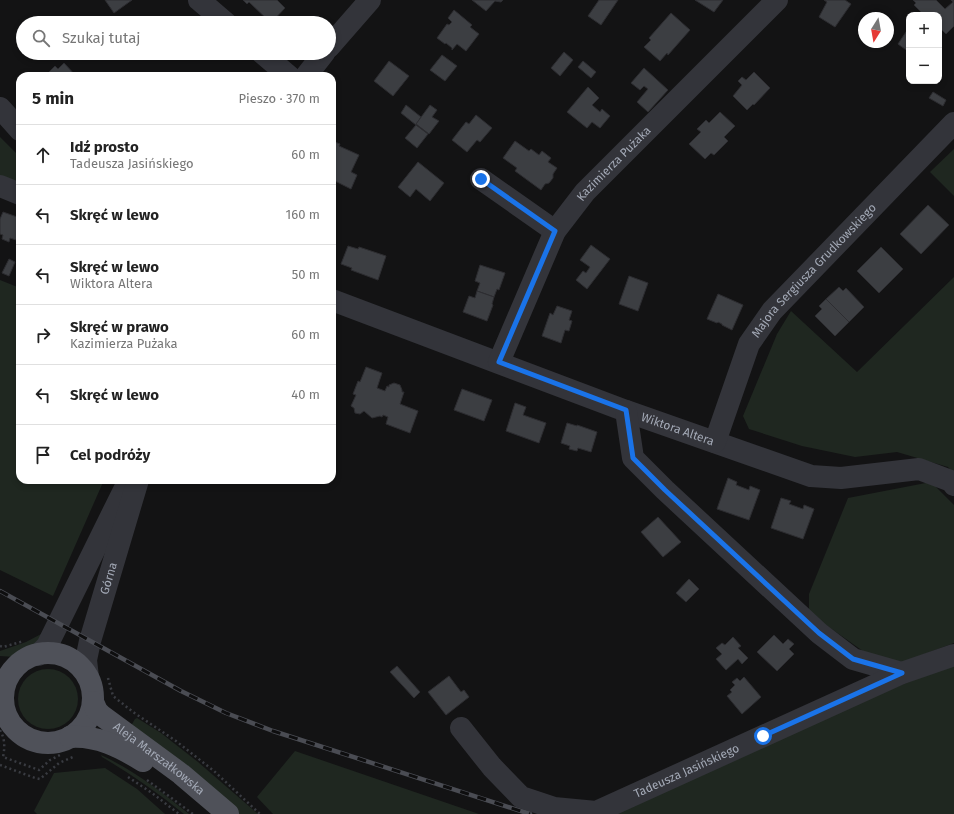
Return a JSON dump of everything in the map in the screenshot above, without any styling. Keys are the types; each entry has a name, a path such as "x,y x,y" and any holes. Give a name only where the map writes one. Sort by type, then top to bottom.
{"main road":[{"path":"0,661 15,663 31,650 65,657 77,663 86,673 98,677 91,685 93,702 92,711 86,723 76,734 70,749 62,741 48,743 33,741 20,733 10,722 2,697 7,680 15,668 31,650"},
{"name":"Aleja Marszałkowska","path":"93,702 97,711 101,715 181,774 228,814"},
{"name":"Aleja Marszałkowska","path":"70,749 80,736 95,738 114,744 156,769 216,814"}],"street":[{"path":"199,0 218,16"},
{"path":"336,39 370,0"},
{"name":"Kazimierza Pużaka","path":"499,362 555,231 585,192 777,0"},
{"path":"270,60 284,72"},
{"path":"309,72 319,60"},
{"path":"0,108 16,126"},
{"name":"Majora Sergiusza Grudkowskiego","path":"715,442 749,344 772,311 954,123"},
{"path":"481,179 555,231"},
{"path":"0,186 16,192"},
{"name":"Wiktora Altera","path":"336,301 626,410 811,476 842,478 919,469 951,481 954,485"},
{"path":"626,410 633,458 665,490 819,633 853,659 902,673"},
{"name":"Górna","path":"31,650 47,646 127,484"},
{"name":"Górna","path":"98,677 86,660 90,641 137,484"},
{"name":"Tadeusza Jasińskiego","path":"461,728 492,767 521,797 554,808 596,812 902,673 954,655"}],"path":[{"path":"0,646 3,648 24,641 31,650"},
{"path":"98,677 113,696 133,712 176,741 214,771 260,814"},
{"path":"0,730 5,747 3,757 39,770 50,760 70,749"},
{"path":"0,765 40,779 60,763 70,749"},
{"path":"123,773 179,814"},
{"path":"143,778 155,785 193,814"}],"shaded area":[{"path":"0,137 16,153 16,183 0,177"},
{"path":"954,149 954,196 930,172"},
{"path":"954,277 954,474 948,467 897,452 855,457 802,446 749,429 743,416 777,334 791,311 857,372"},
{"path":"0,280 16,286 16,484 102,484 53,596 0,570"},
{"path":"931,482 954,505 954,643 903,662 870,656 809,613 809,594 848,498"},
{"path":"43,633 32,650 15,657 0,656 0,651 26,642"},
{"path":"954,664 954,814 604,814 851,705"},
{"path":"48,669 64,674 69,678 73,683 78,699 73,715 69,720 64,724 48,729 32,724 27,720 23,715 18,699 23,683 27,678 32,674"},
{"path":"137,718 161,733 198,762 258,814 237,814 129,729"},
{"path":"295,751 479,814 273,814 257,797"},
{"path":"101,755 124,767 147,782 189,814 184,814 144,784"},
{"path":"105,768 137,789 165,814 37,814 34,811 54,773"}],"building":[{"path":"105,0 132,0 114,13"},
{"path":"243,0 277,0 285,8 278,16 264,16 249,2 247,4"},
{"path":"472,0 503,0 501,2 495,1 486,11"},
{"path":"599,0 618,0 601,25 588,16"},
{"path":"695,0 723,0 714,12"},
{"path":"824,0 845,0 851,4 835,27 819,17 827,2"},
{"path":"913,0 936,0 945,9 953,2 951,0 954,0 954,26 946,34 942,30 942,12 921,12 914,5 916,3"},
{"path":"454,10 472,25 470,27 479,34 466,51 457,44 452,50 452,48 446,43 445,44 437,38 447,24 449,25 452,22 448,18"},
{"path":"671,13 690,30 668,55 667,53 660,61 644,47 651,40 649,38"},
{"path":"906,32 906,50 898,44"},
{"path":"564,52 573,60 560,76 551,68"},
{"path":"442,55 457,66 445,81 430,70"},
{"path":"389,61 409,76 393,96 374,81"},
{"path":"583,61 596,72 591,78 578,67"},
{"path":"64,63 72,72 49,72 55,66 58,69"},
{"path":"644,68 668,90 648,112 637,102 648,89 644,86 640,90 631,83"},
{"path":"754,72 770,88 754,105 753,104 747,110 733,96 742,85 738,81 742,77 746,80"},
{"path":"588,87 599,98 592,105 600,112 602,109 610,116 600,128 592,122 587,128 567,112"},
{"path":"933,92 946,100 943,106 929,98"},
{"path":"406,105 421,117 416,125 401,113"},
{"path":"430,105 437,110 432,117 439,121 429,134 416,124"},
{"path":"720,112 735,126 724,137 728,141 714,155 711,153 705,159 689,144 701,132 697,129 706,120 709,123"},
{"path":"476,115 492,128 480,142 477,140 467,152 452,140 466,122 469,124"},
{"path":"416,125 428,134 417,148 405,138"},
{"path":"515,141 529,151 531,149 539,155 542,151 551,158 548,162 557,168 553,174 553,178 549,183 545,184 541,190 515,171 517,168 503,158"},
{"path":"336,142 340,144 339,146 359,155 351,172 357,175 351,189 336,182"},
{"path":"418,162 444,183 430,201 416,189 410,197 398,187"},
{"path":"928,205 949,225 921,254 900,234"},
{"path":"3,212 16,217 16,240 10,238 9,242 2,239 3,235 0,234 0,219"},
{"path":"591,245 610,259 587,289 576,280 583,271 586,273 590,267 580,260"},
{"path":"348,246 358,249 359,247 386,256 378,280 351,270 352,268 341,264"},
{"path":"881,247 903,269 879,293 857,271"},
{"path":"9,259 15,262 9,276 2,273"},
{"path":"480,265 505,273 499,290 497,289 494,297 477,291 480,283 475,281"},
{"path":"629,276 648,283 638,311 619,304"},
{"path":"839,287 843,291 846,288 864,307 849,322 826,299"},
{"path":"477,291 494,297 493,305 487,321 463,312 469,296 475,298"},
{"path":"718,294 743,305 732,330 718,322 717,323 707,319"},
{"path":"826,299 849,322 835,336 815,316 822,309 819,306"},
{"path":"557,306 572,311 569,320 572,321 569,331 565,330 561,343 542,336 550,313 553,315"},
{"path":"366,367 382,373 377,388 385,391 387,386 389,387 389,385 394,383 400,385 402,392 404,392 400,404 418,411 410,433 386,424 388,417 383,415 382,417 372,418 364,411 360,414 355,413 354,408 351,406 356,395 353,394"},
{"path":"462,389 492,400 484,421 454,410"},
{"path":"515,403 526,407 523,415 546,423 539,443 506,431"},
{"path":"567,423 597,432 591,452 578,448 577,451 569,449 570,446 561,443"},
{"path":"728,478 737,482 736,485 749,490 750,486 760,490 749,520 717,509"},
{"path":"781,498 791,501 789,504 803,509 804,505 814,509 803,539 771,528"},
{"path":"658,517 681,542 663,557 641,532"},
{"path":"689,579 699,589 686,602 676,593"},
{"path":"774,635 783,644 788,639 794,644 789,649 794,654 777,671 757,652"},
{"path":"733,637 741,646 738,648 748,658 742,664 738,659 726,670 716,659 722,654 716,648 722,643 725,645"},
{"path":"397,666 420,692 414,698 390,672"},
{"path":"449,676 461,692 464,690 469,697 446,715 428,692"},
{"path":"744,677 761,697 742,714 727,696 732,692 730,690 735,685 732,682 737,678 740,681"}],"railway":[{"path":"0,591 181,691 226,713 273,731 530,814"}],"route":[{"path":"481,179 540,222 555,231 499,362 626,410 633,458 665,490 819,633 853,659 902,673 763,736"}]}
